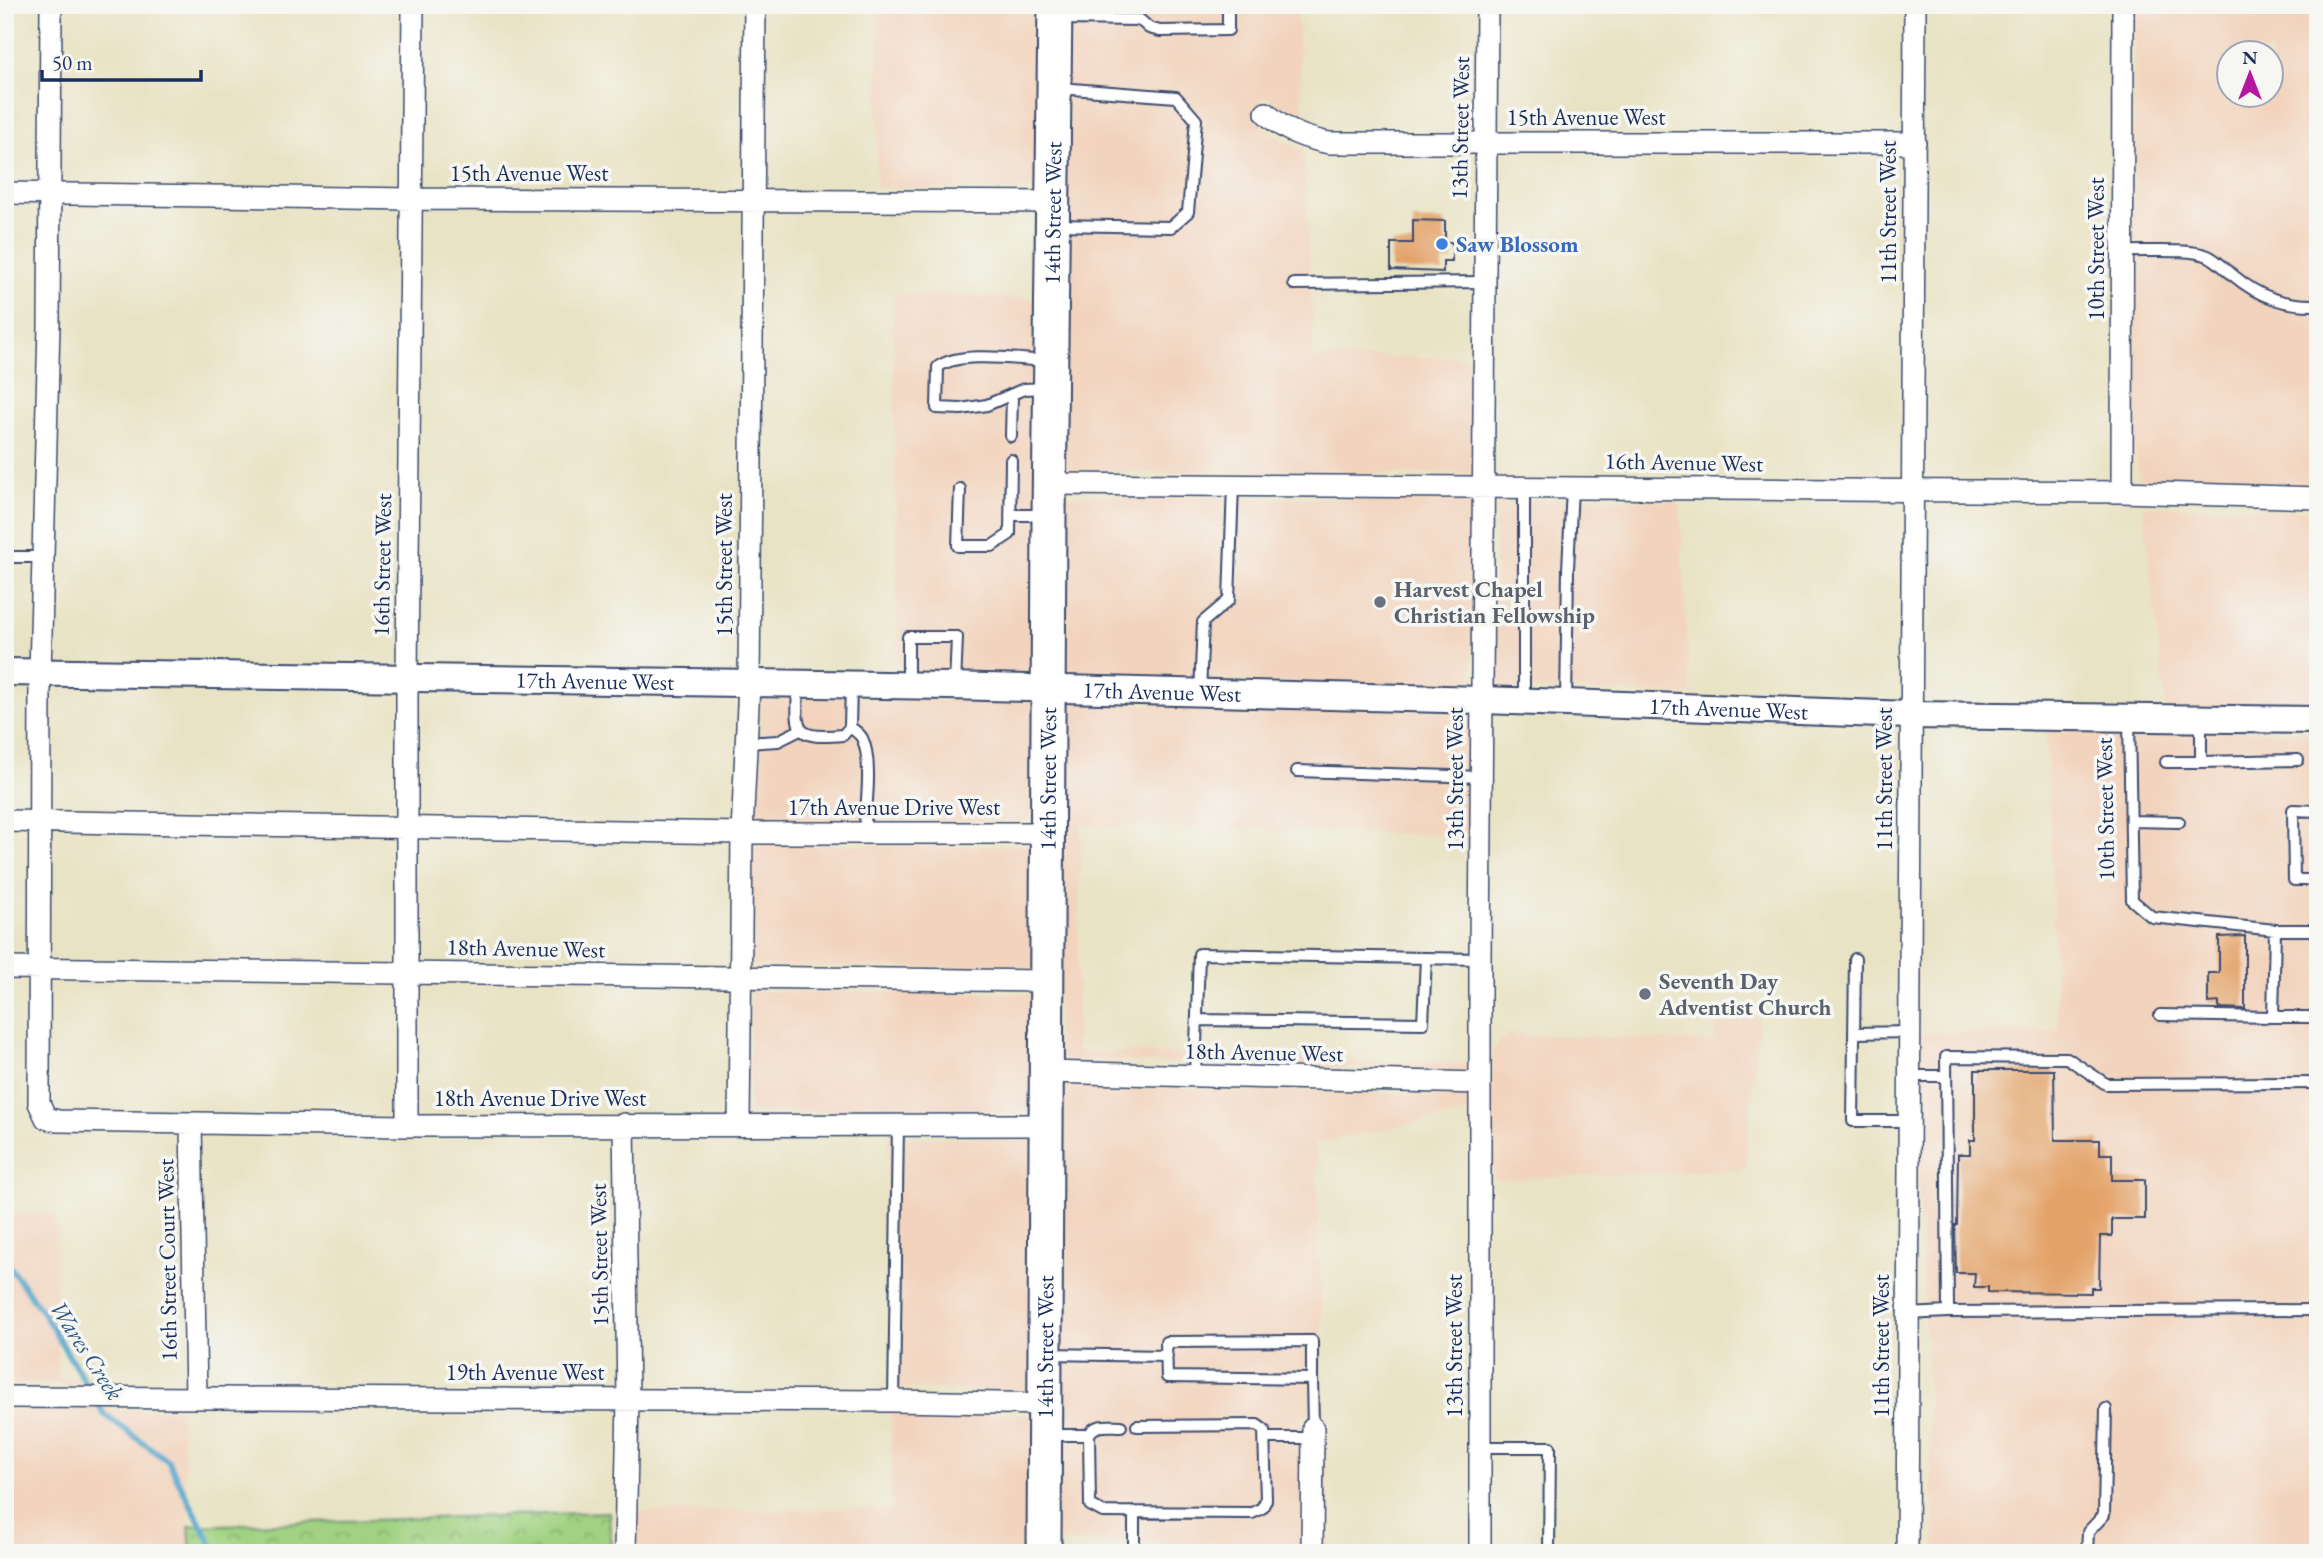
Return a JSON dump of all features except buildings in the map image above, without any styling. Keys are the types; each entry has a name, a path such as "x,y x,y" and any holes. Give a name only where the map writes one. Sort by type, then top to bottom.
{"main road":[{"name":"14th Street West","path":"1044,1553 1049,499 1055,12"}],"street":[{"path":"39,968 40,673 49,326 51,5"},
{"name":"16th Street West","path":"407,1126 407,679 413,5"},
{"name":"15th Street West","path":"739,1124 742,833 749,684 755,5"},
{"name":"13th Street West","path":"1480,1553 1480,959 1488,5"},
{"name":"11th Street West","path":"1907,1553 1915,5"},
{"name":"10th Street West","path":"2122,492 2123,5"},
{"name":"15th Avenue West","path":"1266,113 1277,124 1306,138 1329,143 1915,144"},
{"name":"15th Avenue West","path":"5,193 412,199 753,199 1052,213"},
{"name":"16th Avenue West","path":"1049,499 1233,485 2122,492 2318,498"},
{"name":"17th Avenue West","path":"5,672 955,686 1910,715 2318,720"},
{"name":"17th Avenue Drive West","path":"5,821 742,833 1047,833"},
{"name":"18th Avenue West","path":"5,968 1046,981"},
{"name":"18th Avenue Drive West","path":"39,968 40,1110 46,1118 58,1121 407,1126 1045,1125"},
{"name":"18th Avenue West","path":"1046,1072 1480,1083"},
{"name":"16th Street Court West","path":"191,1123 196,1396"},
{"name":"15th Street West","path":"624,1124 628,1399 625,1553"},
{"name":"19th Avenue West","path":"5,1396 894,1401 1044,1419"},
{"path":"1312,1553 1313,1433"}],"lane":[{"path":"1055,12 1140,20 1149,28 1160,31 1228,30 1227,5"},
{"path":"1052,213 1171,227 1188,212 1196,120 1176,97 1055,88"},
{"path":"2122,251 2208,256 2245,285 2272,300 2301,306 2318,305"},
{"path":"1294,284 1485,282"},
{"path":"979,358 1051,374 1012,396 987,405 961,409 937,408 937,367 946,361 979,358"},
{"path":"1011,436 1012,396"},
{"path":"960,489 958,546 992,546 1010,534 1011,460"},
{"path":"1200,693 1203,622 1229,600 1233,485"},
{"path":"1524,487 1524,702"},
{"path":"1566,703 1572,488"},
{"path":"1010,515 1049,499"},
{"path":"5,557 43,557"},
{"path":"908,686 908,637 957,637 955,686"},
{"path":"798,684 797,724 800,730 811,736 843,735 850,727 851,685"},
{"name":"10th Street West","path":"2129,718 2132,900 2152,916 2275,930"},
{"path":"2201,718 2201,762"},
{"path":"850,727 860,734 865,747 867,767 864,833"},
{"path":"746,743 778,741 800,730"},
{"path":"2165,762 2298,760"},
{"path":"1297,771 1481,777"},
{"path":"2318,811 2293,810 2294,880 2318,880"},
{"path":"2131,821 2179,822"},
{"path":"2273,1017 2275,930 2318,930"},
{"path":"1195,1076 1199,954 1480,959"},
{"path":"1197,1020 1423,1023 1426,958"},
{"path":"1855,959 1853,1121 1909,1121"},
{"path":"2160,1014 2318,1017"},
{"path":"1854,1032 1909,1032"},
{"path":"1948,1312 1946,1057 2067,1058 2106,1084 2318,1083"},
{"path":"1909,1076 1946,1076"},
{"path":"894,1401 898,1124"},
{"path":"1908,1314 2318,1310"},
{"path":"1266,1438 1313,1433 1312,1341 1166,1342 1167,1377 1312,1379"},
{"path":"1045,1354 1167,1356"},
{"path":"2087,1553 2088,1532 2104,1515 2106,1409"},
{"path":"1044,1419 1089,1436"},
{"path":"1121,1426 1098,1426 1091,1430 1089,1436 1090,1504 1103,1512 1252,1513 1262,1508 1266,1500 1265,1430 1257,1425 1136,1426"},
{"path":"1480,1447 1550,1447 1549,1553"},
{"path":"1134,1512 1134,1553"}],"shaded area":[{"path":"880,5 1043,5 1042,190 876,188"},
{"path":"1064,5 1297,5 1303,123 1283,113 1266,96 1251,113 1272,135 1304,151 1314,358 1474,357 1474,474 1060,471"},
{"path":"2134,5 2318,5 2318,486 2140,480 2133,442"},
{"path":"893,294 1041,299 1037,676 898,673"},
{"path":"1060,496 1474,499 1471,687 1059,677"},
{"path":"1496,499 1680,501 1690,695 1493,688"},
{"path":"2143,506 2318,511 2318,708 2166,708"},
{"path":"759,696 1037,701 1036,821 753,821"},
{"path":"1059,702 1471,712 1470,836 1081,825 1076,1051 1400,1060 1469,1065 1469,1071 1057,1060"},
{"path":"2046,730 2318,732 2318,1553 1935,1552 1919,1189 1920,1033 2058,1031"},
{"path":"753,845 1036,846 1035,968 751,966"},
{"path":"750,991 1035,993 1034,1112 750,1112"},
{"path":"1716,1019 1759,1019 1745,1169 1494,1180 1491,1157 1491,1052 1507,1034 1710,1042 1715,1041"},
{"path":"1057,1085 1469,1095 1469,1112 1316,1143 1329,1545 1323,1545 1324,1416 1302,1416 1301,1545 1055,1541"},
{"path":"887,1137 1034,1137 1034,1391 891,1388"},
{"path":"5,1214 56,1214 58,1378 106,1384 5,1384"},
{"path":"5,1409 180,1409 191,1553 5,1553"},
{"path":"891,1413 1034,1415 1033,1553 636,1553 637,1512 892,1509"}],"green space":[{"path":"609,1512 611,1553 191,1553 189,1526"}],"waterway":[{"name":"Wares Creek","path":"5,1260 43,1313 91,1392"},
{"name":"Wares Creek","path":"96,1401 104,1414 168,1461 216,1553"}],"place":[{"name":"Saw Blossom","path":"1442,244"},
{"name":"Harvest Chapel Christian Fellowship","path":"1380,602"},
{"name":"Seventh Day Adventist Church","path":"1645,994"}]}
